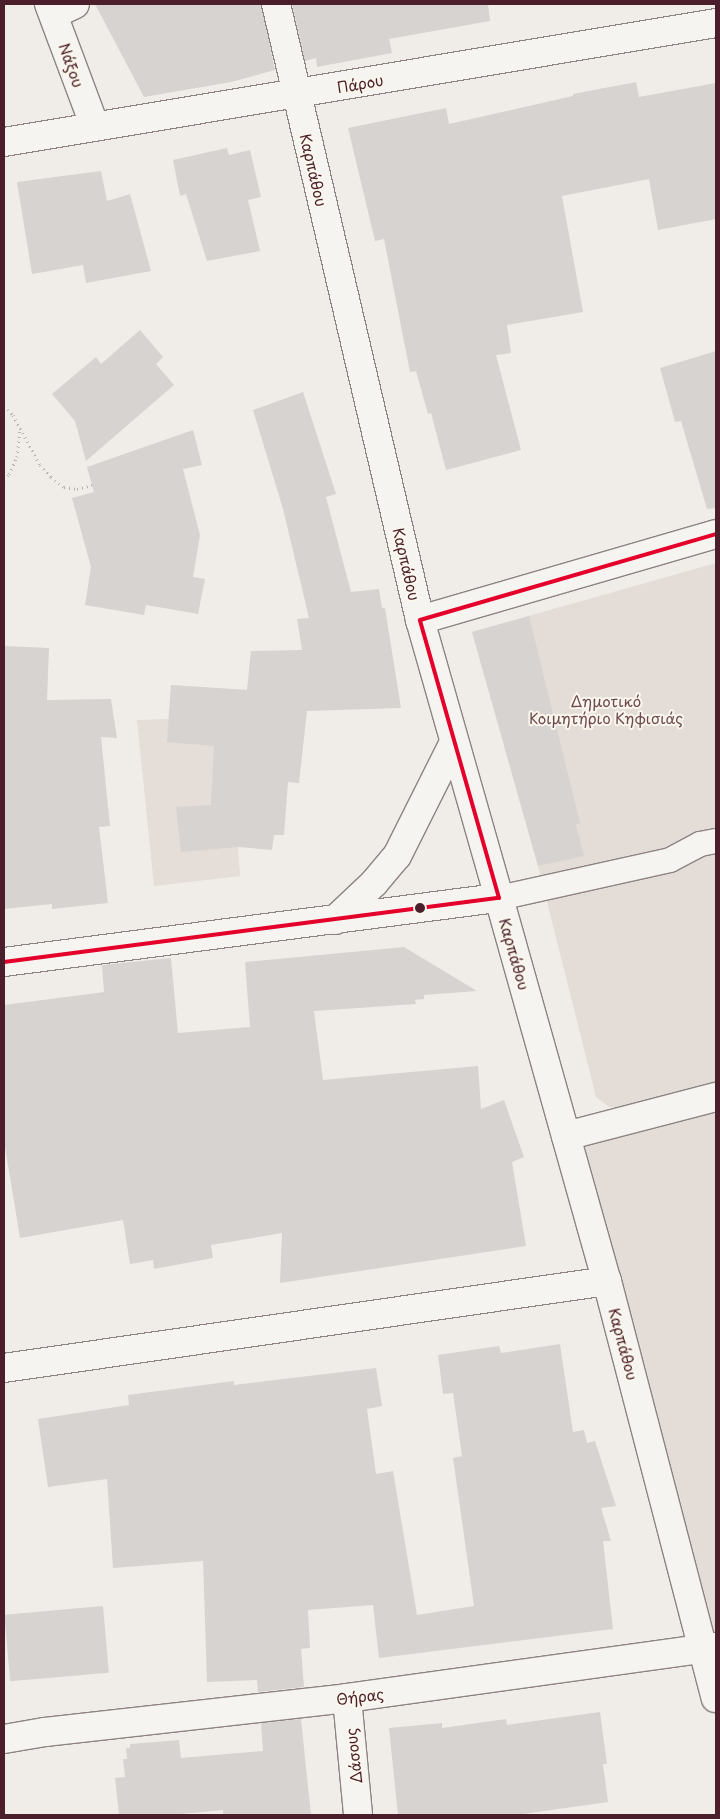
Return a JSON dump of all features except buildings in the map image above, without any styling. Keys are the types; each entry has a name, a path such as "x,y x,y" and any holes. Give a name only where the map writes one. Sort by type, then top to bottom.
{"street":[{"name":"Καρπάθου","path":"276,4 420,620 710,1648 716,1698"},
{"name":"Νάξου","path":"59,7 95,127"},
{"name":"Πάρου","path":"4,142 716,23"},
{"path":"420,620 716,534"},
{"path":"336,920 374,883 396,856 454,742"},
{"path":"4,962 499,898"},
{"path":"566,1136 716,1097"},
{"path":"4,1368 607,1281"},
{"name":"Θήρας","path":"4,1739 347,1698 710,1648"},
{"name":"Δάσους","path":"347,1698 358,1815"}],"lane":[{"path":"499,898 670,860 700,844 716,840"}],"path":[{"path":"4,406 20,428 40,465 64,487 77,489 92,485"},
{"path":"4,479 9,474 17,457 20,428"}],"shaded area":[{"path":"171,685 247,690 238,847 240,876 154,886 137,720 169,719"}],"green space":[{"name":"Δημοτικό Κοιμητήριο Κηφισιάς","path":"716,563 716,1083 632,1107 609,1107 596,1097 538,866 472,632"},
{"path":"716,1112 716,1632 711,1633 584,1145"}],"transit line":[{"path":"4,962 499,898 420,620 716,534"}]}
